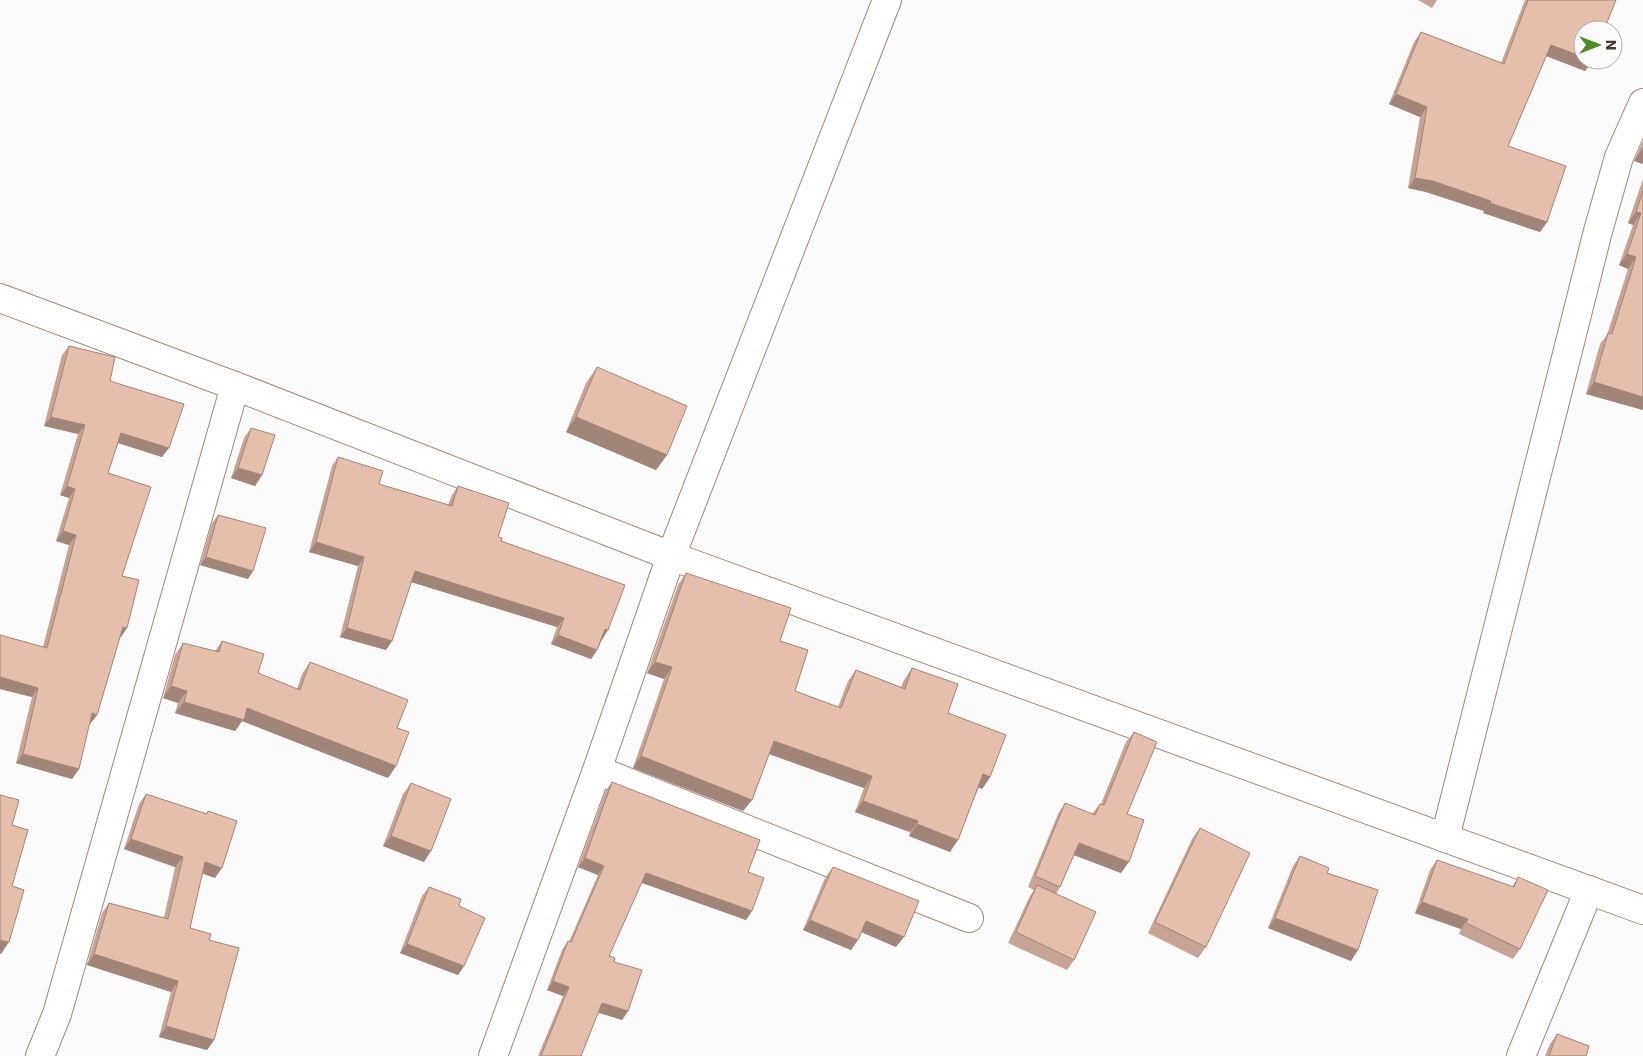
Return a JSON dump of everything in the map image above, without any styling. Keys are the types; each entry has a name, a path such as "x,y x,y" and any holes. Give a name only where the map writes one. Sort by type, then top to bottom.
{"street":[{"path":"493,1056 597,770 670,556 887,0"},
{"path":"1445,838 1598,231 1619,157 1643,103"},
{"path":"0,298 235,386 670,556 1643,910"},
{"path":"40,1056 57,1014 235,386"},
{"path":"597,770 969,918"},
{"path":"1521,1056 1589,890"}],"building":[{"path":"1528,0 1616,0 1608,20 1573,20 1573,53 1551,45 1508,146 1566,166 1547,222 1433,181 1415,178 1427,107 1396,94 1421,32 1504,64"},
{"path":"1643,191 1643,397 1594,382 1608,333 1612,334 1636,257 1627,254 1641,213 1636,212"},
{"path":"69,346 115,357 110,381 184,404 169,448 121,433 108,473 151,487 122,576 139,580 127,628 123,627 97,715 92,713 79,769 23,754 38,688 0,677 0,635 47,648 76,535 63,531 75,489 67,486 85,425 51,417"},
{"path":"597,367 687,406 667,455 576,417"},
{"path":"251,428 275,435 262,475 238,468"},
{"path":"338,457 383,471 379,484 452,506 458,486 509,503 498,537 502,538 501,541 625,585 608,630 605,629 597,650 558,635 564,618 415,571 392,641 347,628 364,557 316,542"},
{"path":"218,515 266,528 253,571 206,557"},
{"path":"686,573 791,608 780,641 808,650 795,691 841,708 856,670 905,689 912,668 958,684 948,713 1006,735 990,777 983,774 958,840 917,824 918,821 863,801 872,776 774,741 752,800 641,756 672,667 655,662"},
{"path":"222,641 264,654 258,673 300,690 310,662 408,700 397,728 409,732 396,766 247,708 244,720 184,702 187,691 171,686 183,643 219,652"},
{"path":"1134,732 1157,742 1127,814 1144,820 1129,862 1079,843 1060,887 1035,876 1065,803 1095,815 1100,804 1104,805"},
{"path":"612,782 760,840 748,872 764,878 752,911 646,873 609,956 615,958 614,962 642,970 628,1011 602,1003 581,1056 541,1056 569,987 553,981 568,941 571,942 604,866 585,858"},
{"path":"411,783 451,799 431,851 391,836"},
{"path":"146,794 207,814 208,811 237,821 222,868 205,862 190,928 211,934 209,940 239,948 214,1040 166,1026 178,981 94,954 109,903 168,919 183,857 131,839"},
{"path":"0,795 19,800 12,825 28,830 12,886 24,890 9,942 0,940"},
{"path":"1200,828 1250,853 1206,947 1155,922"},
{"path":"1300,856 1329,868 1327,873 1378,890 1358,950 1275,918"},
{"path":"1437,860 1514,887 1518,877 1548,890 1520,949 1466,923 1468,919 1422,902"},
{"path":"833,867 919,901 904,937 866,921 858,940 810,920"},
{"path":"1037,885 1096,912 1074,960 1016,932"},
{"path":"429,887 461,899 459,906 485,918 464,966 407,944"},
{"path":"1557,1034 1589,1046 1586,1056 1549,1056"}]}
